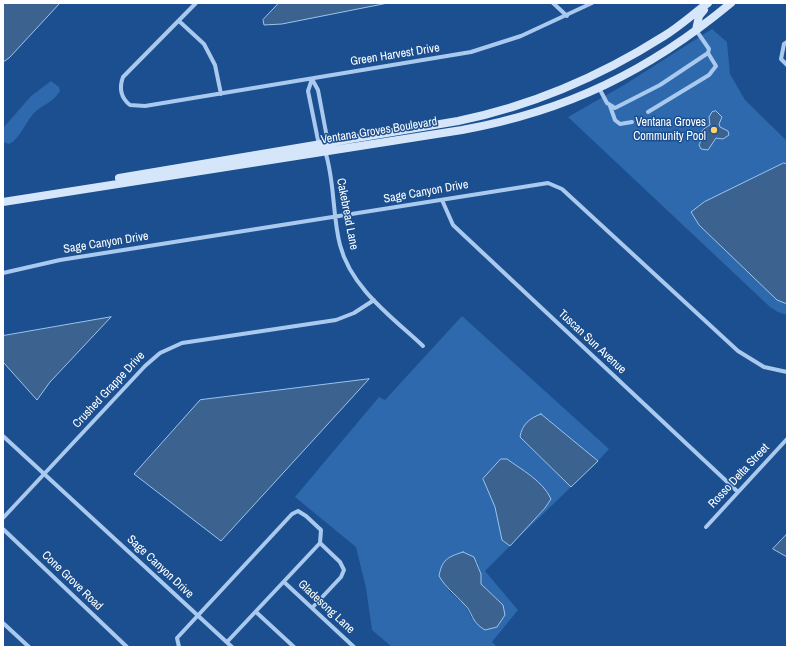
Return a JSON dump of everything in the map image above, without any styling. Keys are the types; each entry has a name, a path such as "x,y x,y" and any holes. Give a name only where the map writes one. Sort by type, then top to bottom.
{"street":[{"name":"Green Harvest Drive","path":"196,3 123,77 121,89 125,101 137,106 145,106 471,52 521,36 567,16 592,3"},
{"path":"553,3 567,16"},
{"path":"648,112 709,75 716,66 708,53 709,49 696,30 699,16 709,3"},
{"name":"Ventana Groves Boulevard","path":"3,198 485,116 532,101 590,77 646,47 709,3"},
{"name":"Ventana Groves Boulevard","path":"3,202 462,130 510,121 563,104 599,88 659,56 696,30 730,3"},
{"path":"179,21 204,44 215,65 222,94"},
{"path":"787,42 784,44 781,59 787,65"},
{"path":"610,106 615,108 660,85 708,53"},
{"path":"590,77 610,106 615,120 620,124 632,122"},
{"path":"312,79 318,90 329,142 325,151 318,144 308,91 312,79"},
{"name":"Cakebread Lane","path":"325,151 340,246 355,278 374,300 423,346"},
{"name":"Sage Canyon Drive","path":"3,273 60,260 548,183 562,188 738,351 764,367 787,372"},
{"name":"Tuscan Sun Avenue","path":"442,200 453,225 738,492"},
{"name":"Crushed Grappe Drive","path":"3,518 145,366 160,353 182,343 336,320 354,313 374,300"},
{"name":"Sage Canyon Drive","path":"3,436 232,647"},
{"name":"Rosso Delta Street","path":"706,527 787,439"},
{"path":"179,647 177,638 294,512 302,512 320,528 322,533 320,543 227,642"},
{"name":"Cone Grove Road","path":"3,529 127,647"},
{"path":"312,608 341,577 344,570 340,562 320,543"},
{"name":"Gladesong Lane","path":"284,582 354,647"},
{"path":"256,612 294,647"},
{"path":"3,623 29,647"}],"shaded area":[{"path":"3,3 60,3 5,61 3,61"},
{"path":"279,3 388,3 282,24 264,25 263,20"},
{"path":"712,29 727,42 730,74 745,100 787,141 787,315 770,307 568,117 624,85"},
{"path":"51,81 59,87 60,91 57,95 34,113 13,142 9,144 3,142 4,127 31,96"},
{"name":"Ventana Groves Community Pool","path":"716,111 722,117 719,124 720,127 728,131 729,135 723,139 716,138 708,150 701,149 699,145 702,132 710,125 709,117 712,112"},
{"path":"784,163 787,164 787,304 777,300 699,225 691,212 704,202"},
{"path":"462,316 609,449 598,461 541,414 520,437 571,487 517,539 545,508 550,499 547,493 532,476 507,459 483,479 495,507 502,540 510,546 485,571 518,610 492,642 497,647 392,647 372,630 366,588 356,547 295,497 379,397 385,400","holes":["477,561 481,574 481,584 503,605 472,619 465,605 450,592 439,576"]},
{"path":"111,317 50,382 37,400 3,362 3,336"},
{"path":"369,379 221,541 134,474 200,400"},
{"path":"541,414 598,461 571,487 520,437 521,432 527,422 533,417"},
{"path":"501,459 507,459 532,476 543,487 551,499 545,508 510,546 502,540 495,507 483,479"},
{"path":"787,534 787,557 773,549"},
{"path":"463,552 474,557 481,574 481,584 503,605 505,615 497,627 485,630 480,627 474,620 467,607 439,576 442,566 446,560"}],"place":[{"name":"Ventana Groves Community Pool","path":"714,130"}]}
